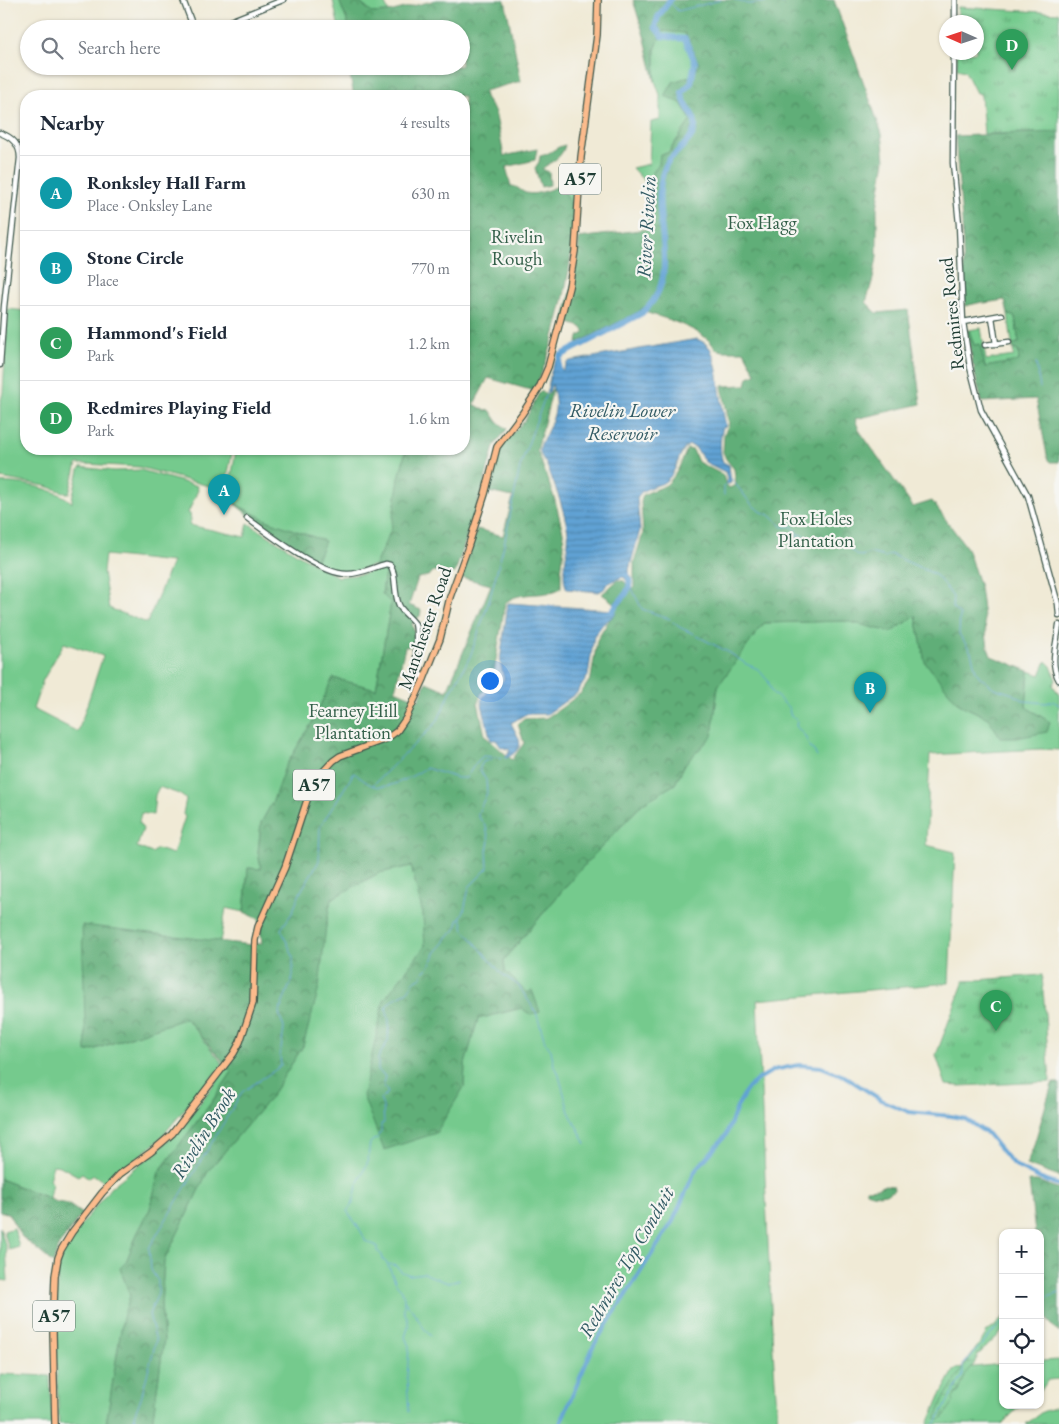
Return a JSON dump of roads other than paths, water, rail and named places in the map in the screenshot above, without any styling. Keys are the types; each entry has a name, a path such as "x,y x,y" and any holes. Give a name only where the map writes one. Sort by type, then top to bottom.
{"main road":[{"name":"Manchester Road","path":"55,1424 53,1333 55,1276 61,1250 72,1232 102,1193 120,1174 172,1134 231,1058 240,1042 252,1003 258,928 285,867 308,797 319,776 333,761 348,753 379,742 397,731 406,718 440,639 451,593 485,494 494,455 502,439 522,414 544,377 569,287 575,251 581,158 596,35 598,0"}],"street":[{"path":"182,0 190,20"},
{"path":"233,20 283,0"},
{"path":"955,0 955,15"},
{"name":"Redmires Road","path":"954,60 953,163 959,224 963,322 970,367 979,404 1028,496 1058,604 1059,615"},
{"path":"0,133 13,140 20,153 0,365"},
{"path":"963,322 1002,315"},
{"path":"992,317 996,344"},
{"path":"985,345 1009,342"},
{"path":"247,518 314,563 332,571 348,574 358,573 386,564 390,565 394,573 395,592 400,606 415,624 416,649 420,673 424,679"},
{"path":"1059,625 1054,663 1059,680"}],"water":[{"name":"Rivelin Lower Reservoir","path":"697,339 710,348 716,365 726,426 723,427 721,435 721,454 723,462 729,465 731,483 726,483 725,472 705,462 695,447 689,445 682,452 672,475 663,483 645,490 637,498 640,530 629,570 631,584 629,585 625,578 622,577 607,584 599,592 567,589 564,569 568,546 568,532 557,490 540,451 553,419 555,408 552,384 549,392 546,392 556,360 560,360 560,368 563,370 570,361"},
{"path":"508,603 613,610 616,614 603,624 594,636 588,676 577,693 547,714 526,714 511,723 520,742 517,750 507,758 506,756 510,750 501,747 496,740 491,740 481,700 491,688 498,687 504,679 500,661"}],"waterway":[{"name":"River Rivelin","path":"558,369 560,356 642,313 654,300 661,285 664,270 660,206 662,178 669,160 688,141 695,127 694,118 683,98 682,92 691,83 695,62 685,39 662,36 655,27 658,17 670,0"},
{"path":"669,1 678,11 721,0"},
{"path":"735,0 748,4 774,1 784,4"},
{"path":"1036,363 1040,388"},
{"path":"373,785 437,722 451,691 470,657 489,601 504,545 520,467 547,391"},
{"path":"730,477 752,505 771,516 783,527 792,526 798,534 807,537 826,537 836,540 843,543 857,555 861,556 870,553 885,557 890,554 937,576 953,597 952,608 960,615 959,634 971,652 979,676 994,688 1013,694 1025,701 1046,703 1053,701 1059,705"},
{"path":"724,495 724,487 727,484"},
{"path":"795,547 798,534"},
{"path":"804,550 807,539"},
{"name":"River Rivelin","path":"613,610 627,592 629,579"},
{"path":"630,585 642,609 670,619"},
{"path":"673,622 694,634"},
{"path":"697,636 758,669 768,681 772,692 789,708 790,714 797,721 796,726 805,736 810,748 817,757"},
{"name":"Rivelin Brook","path":"136,1424 134,1416 141,1398 156,1341 149,1314 158,1294 158,1281 151,1270 149,1248 242,1092 281,1066 280,1056 284,1028 279,1013 293,976 293,956 281,929 292,913 301,891 319,861 320,827 354,773 369,784 380,787 394,784 426,768 457,778 466,778 483,756 507,758"},
{"path":"409,1412 407,1379 409,1346 405,1337 408,1319 404,1312 402,1290 397,1285 382,1255 377,1251 377,1246 365,1241 347,1211 353,1203 358,1182 367,1164 370,1143 377,1139 381,1132 381,1124 384,1123 383,1106 380,1099 388,1093 383,1084 385,1076 378,1071 378,1058 388,1041 389,1021 386,1007 392,1000 408,991 415,980 422,977 435,953 447,937 455,931 464,911 469,887 488,868 487,851 489,841 486,827 478,813 487,793 486,780 480,767 483,762 492,759"},
{"path":"461,917 464,930 502,974 518,985 536,1012 545,1042 551,1050 569,1112 586,1144"},
{"name":"Redmires Top Conduit","path":"560,1424 594,1345 673,1221 695,1171 726,1135 738,1105 747,1089 757,1080 774,1070 799,1065 821,1067 844,1076 883,1101 909,1112 965,1119 988,1134 1009,1160 1019,1168 1041,1179 1059,1185"},
{"path":"389,1264 410,1275 424,1273 449,1283 459,1280"},
{"path":"1044,1299 1059,1293"},
{"path":"404,1301 431,1336"},
{"path":"935,1424 963,1375 963,1365 999,1325"}],"place":[{"name":"Redmires Playing Field","path":"1012,70"},
{"name":"Ronksley Hall Farm","path":"224,515"},
{"name":"Stone Circle","path":"870,713"},
{"name":"Hammond's Field","path":"996,1031"}],"park label":[{"name":"Fox Hagg","path":"762,222"},
{"name":"Rivelin Rough","path":"517,247"},
{"name":"Fox Holes Plantation","path":"816,529"},
{"name":"Fearney Hill Plantation","path":"353,721"}]}
